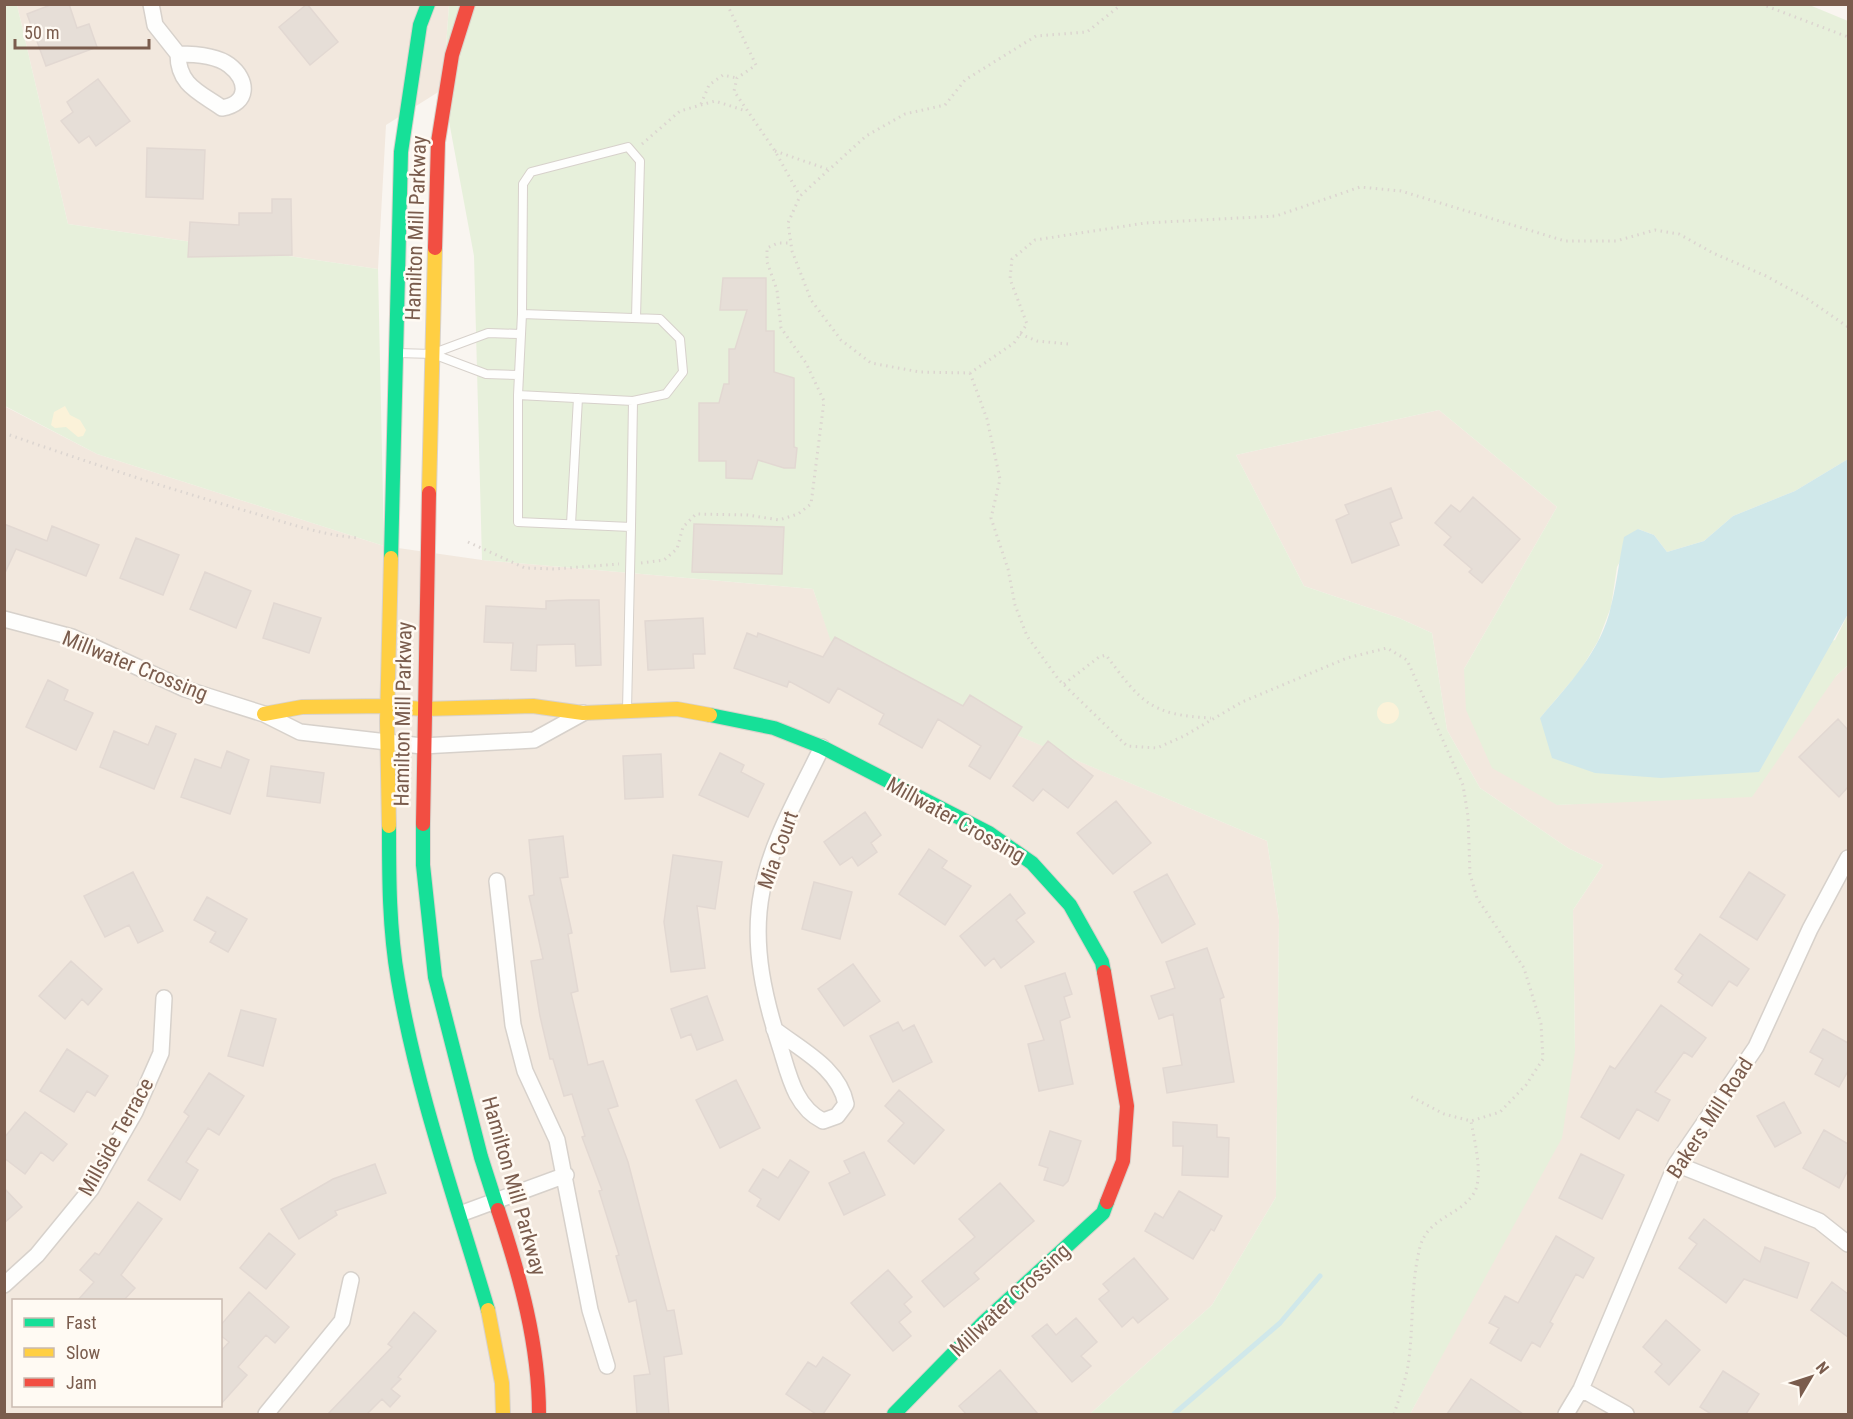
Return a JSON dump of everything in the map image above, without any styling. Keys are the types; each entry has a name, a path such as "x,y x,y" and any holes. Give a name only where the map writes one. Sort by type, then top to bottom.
{"street":[{"path":"151,4 155,25 178,54 178,71 191,87 222,108 233,107 241,101 244,89 242,81 228,64 198,56 178,54"},
{"name":"Hamilton Mill Parkway","path":"428,4 420,25 400,152 387,744 390,911 398,980 419,1075 491,1321 502,1383 503,1414"},
{"name":"Hamilton Mill Parkway","path":"468,4 452,55 438,142 422,746 423,866 435,977 481,1157 523,1287 539,1390 539,1414"},
{"name":"Millwater Crossing","path":"4,619 72,637 185,689 264,714 300,732 387,744 422,746 534,740 583,713"},
{"name":"Millwater Crossing","path":"264,714 302,707 388,706 423,709 533,706 583,713 677,709 774,728 822,747 989,833 1032,863 1070,905 1102,962 1127,1106 1123,1161 1103,1213 983,1323 894,1414"},
{"name":"Mia Court","path":"774,1029 824,1066 843,1089 846,1104 837,1116 823,1121 808,1114 796,1094 774,1029 761,977 757,933 762,890 775,848 822,747"},
{"name":"Bakers Mill Road","path":"1566,1414 1581,1389 1676,1164 1756,1047 1810,929 1848,858"},
{"path":"497,881 513,1025 525,1071 557,1140 566,1175 590,1310 607,1366"},
{"name":"Millside Terrace","path":"4,1285 37,1255 91,1190 135,1112 160,1053 164,998"},
{"path":"1676,1164 1819,1221 1848,1244"},
{"path":"460,1214 566,1175"},
{"path":"266,1414 342,1321 351,1280"},
{"path":"1581,1389 1626,1414"}],"lane":[{"path":"631,527 518,522 518,375 522,314 523,184 531,172 628,147 640,161 636,318"},
{"path":"518,395 633,402 666,394 683,372 680,339 660,319 522,314"},
{"path":"433,354 488,333 520,334"},
{"path":"397,353 433,354 486,374 518,375"},
{"path":"571,524 578,398"},
{"path":"627,711 633,402"}],"path":[{"path":"727,4 756,65 737,78 734,91 745,111 775,151 800,196"},
{"path":"1122,4 1087,32 1036,36 965,81 945,105 905,114 866,136 827,169 800,196 788,223 790,243 811,300 841,340 871,363 920,372 970,373 1014,344 1027,324 1010,279 1012,259 1035,240 1145,224 1276,216 1360,188 1401,191 1565,241 1616,241 1655,230 1679,234 1713,254 1766,276 1806,298 1848,327"},
{"path":"1761,4 1848,37"},
{"path":"700,105 709,85 723,75 737,78"},
{"path":"632,152 680,111 715,101 745,111"},
{"path":"775,151 827,169"},
{"path":"645,563 664,560 677,549 683,527 696,514 748,514 779,520 798,514 811,504 824,401 806,363 781,328 777,290 767,262 767,248 778,243 790,243"},
{"path":"1020,334 1037,341 1068,344"},
{"path":"970,373 987,419 1000,479 991,518 1008,568 1015,605 1027,636 1063,684 1127,746 1157,748 1184,736 1242,702 1347,658 1387,648 1407,660 1463,785 1468,816 1470,874 1478,898 1524,968 1541,1024 1543,1059 1526,1085 1500,1112 1471,1121 1444,1114 1408,1095"},
{"path":"4,433 118,473 201,498 330,536 358,538"},
{"path":"468,542 525,568 554,569 618,564"},
{"path":"1063,684 1093,661 1106,655 1132,690 1162,712 1212,718"},
{"path":"1394,1414 1408,1367 1421,1245 1434,1223 1454,1212 1475,1193 1478,1170 1471,1121"}],"shaded area":[{"path":"17,5 449,5 443,89 386,125 378,269 68,224"},
{"path":"4,406 97,454 384,546 482,560 813,589 838,659 1267,841 1279,920 1276,1197 1212,1305 1090,1414 5,1414"},
{"path":"1439,410 1557,507 1464,669 1557,805 1609,802 1836,676 1848,665 1848,1414 1410,1414 1431,1375 1575,1051 1573,910 1603,865 1568,848 1480,788 1447,730 1432,633 1399,618 1304,586 1236,455"}],"green space":[{"path":"1807,4 1848,21 1848,459 1795,491 1733,516 1704,541 1667,552 1654,535 1638,529 1617,567 1611,607 1598,641 1580,671 1540,718 1835,640 1848,614 1848,665 1836,676 1752,797 1557,805 1492,768 1466,710 1464,669 1557,507 1439,410 1236,455 1304,586 1399,618 1432,633 1447,730 1480,788 1568,848 1603,865 1573,910 1575,1051 1562,1138 1410,1414 1090,1414 1212,1305 1276,1197 1279,920 1267,841 837,659 813,589 482,560 474,256 443,89 449,5"},
{"path":"4,5 17,5 68,224 378,269 384,546 97,454 5,406"}],"sand":[{"path":"65,406 70,415 80,420 86,430 83,436 78,437 66,427 55,428 51,425 54,412"},
{"path":"1388,702 1396,705 1399,713 1396,721 1388,724 1380,721 1377,713 1380,705"}],"water":[{"path":"1848,459 1848,614 1759,772 1661,778 1595,773 1552,758 1540,718 1583,666 1607,622 1624,537 1638,529 1654,535 1667,552 1704,541 1733,516 1795,491"}],"building":[{"path":"53,4 69,4 77,28 89,24 97,47 46,66 27,14"},
{"path":"307,4 338,42 310,65 279,27"},
{"path":"98,79 130,121 96,146 89,136 79,143 61,121 73,112 67,102"},
{"path":"147,148 205,150 203,199 146,197"},
{"path":"272,199 291,199 292,255 188,257 190,222 239,225 239,213 272,213"},
{"path":"723,278 766,278 766,331 774,331 774,372 794,378 794,447 797,448 795,468 784,468 758,460 752,479 726,478 726,461 699,461 699,403 719,403 724,384 729,384 729,349 735,349 747,310 720,310"},
{"path":"1391,488 1402,518 1390,523 1399,545 1352,563 1336,520 1349,514 1345,505"},
{"path":"1473,497 1520,539 1482,583 1469,572 1472,569 1444,545 1451,537 1435,523 1451,505 1460,512"},
{"path":"4,524 47,541 52,526 99,545 86,576 16,549 4,575"},
{"path":"694,524 784,527 782,574 692,572"},
{"path":"136,538 179,555 163,595 120,578"},
{"path":"205,572 251,591 236,628 190,609"},
{"path":"599,600 601,665 576,666 575,644 537,645 536,671 511,670 513,643 484,642 486,606 546,609 546,601"},
{"path":"274,603 321,618 309,653 263,638"},
{"path":"703,618 705,654 693,654 694,668 648,670 645,621"},
{"path":"747,633 757,637 758,633 823,657 835,637 963,706 970,695 1022,727 990,779 969,766 981,746 938,719 922,748 879,724 884,714 838,688 829,703 789,681 787,687 734,668"},
{"path":"48,680 68,690 64,700 93,713 76,750 26,727"},
{"path":"1838,719 1848,730 1848,787 1839,797 1799,757"},
{"path":"156,726 176,734 154,789 100,767 114,731 148,745"},
{"path":"1048,741 1093,776 1068,808 1043,789 1033,801 1013,786"},
{"path":"227,751 249,760 230,814 181,797 195,759 221,768"},
{"path":"720,753 744,765 741,772 764,784 748,817 699,795"},
{"path":"661,754 663,797 625,799 623,756"},
{"path":"271,766 324,773 320,803 267,796"},
{"path":"1116,801 1151,843 1113,874 1077,833"},
{"path":"865,812 881,835 871,843 877,852 858,866 852,857 840,865 824,842"},
{"path":"563,836 568,877 560,878 572,933 568,934 578,991 571,993 588,1065 603,1061 618,1106 608,1109 628,1162 667,1311 674,1310 682,1354 664,1357 669,1414 637,1414 634,1376 650,1374 636,1300 629,1302 616,1256 619,1255 599,1191 602,1190 582,1137 585,1136 572,1094 564,1096 553,1059 550,1059 540,1016 531,961 543,959 529,896 534,895 529,840"},
{"path":"929,849 947,861 942,868 971,886 945,925 899,894"},
{"path":"673,855 722,862 715,909 697,906 705,968 671,972 664,922"},
{"path":"133,872 163,931 138,943 129,925 105,937 84,896"},
{"path":"1749,872 1785,895 1757,940 1720,917"},
{"path":"1167,874 1195,924 1162,943 1134,892"},
{"path":"814,882 852,892 840,939 802,929"},
{"path":"1010,894 1025,913 1016,920 1034,942 1001,968 994,958 985,966 960,936"},
{"path":"207,897 247,919 228,952 210,942 216,932 194,920"},
{"path":"1700,934 1749,969 1737,986 1729,981 1712,1006 1678,982 1683,975 1675,969"},
{"path":"1207,948 1224,997 1220,999 1234,1082 1167,1093 1163,1068 1182,1065 1173,1014 1159,1019 1151,996 1175,988 1166,962"},
{"path":"71,961 102,989 88,1005 82,999 65,1019 39,996"},
{"path":"853,964 880,1001 844,1026 818,989"},
{"path":"1065,973 1072,994 1064,997 1070,1017 1060,1021 1073,1084 1039,1091 1028,1044 1044,1040 1025,986"},
{"path":"707,996 723,1040 697,1050 691,1034 681,1038 671,1009"},
{"path":"1661,1005 1706,1038 1692,1057 1684,1052 1655,1092 1670,1100 1658,1121 1637,1109 1619,1139 1581,1117 1610,1066 1615,1069"},
{"path":"241,1010 276,1019 263,1066 228,1056"},
{"path":"898,1022 903,1031 914,1025 932,1062 893,1082 870,1036"},
{"path":"1823,1029 1848,1043 1848,1071 1839,1087 1815,1074 1823,1059 1810,1052"},
{"path":"67,1049 108,1076 95,1096 87,1091 74,1112 40,1091"},
{"path":"209,1073 244,1096 219,1135 208,1128 186,1162 198,1170 180,1200 148,1180 189,1116 184,1112"},
{"path":"736,1080 760,1128 720,1148 696,1100"},
{"path":"899,1090 944,1130 914,1164 888,1141 904,1123 885,1106"},
{"path":"1784,1102 1801,1133 1775,1147 1757,1116"},
{"path":"25,1112 67,1144 53,1161 41,1152 25,1174 4,1158 4,1138"},
{"path":"1173,1122 1217,1125 1217,1137 1229,1138 1228,1177 1182,1175 1183,1146 1173,1146"},
{"path":"1824,1130 1848,1144 1848,1170 1839,1188 1803,1168"},
{"path":"1050,1131 1081,1141 1068,1181 1063,1186 1044,1180 1048,1168 1039,1165"},
{"path":"864,1152 885,1195 844,1215 829,1183 850,1173 844,1161"},
{"path":"1581,1154 1624,1175 1602,1219 1559,1198"},
{"path":"790,1160 809,1172 779,1220 757,1206 761,1199 749,1191 763,1169 778,1178"},
{"path":"375,1164 386,1193 335,1211 337,1215 299,1239 281,1209 333,1179"},
{"path":"1000,1183 1034,1221 974,1273 979,1279 944,1307 922,1281 975,1237 959,1219"},
{"path":"4,1188 22,1207 4,1223"},
{"path":"1179,1191 1222,1216 1214,1231 1211,1229 1193,1259 1145,1231 1155,1213 1163,1218"},
{"path":"138,1202 162,1219 121,1275 135,1288 125,1299 79,1299 94,1282 80,1270 95,1253 99,1255"},
{"path":"1704,1219 1760,1262 1765,1247 1809,1263 1797,1298 1744,1279 1726,1303 1679,1268 1697,1244 1689,1238"},
{"path":"269,1233 295,1254 266,1289 240,1268"},
{"path":"1556,1236 1594,1258 1583,1278 1576,1274 1550,1322 1553,1324 1540,1347 1532,1342 1521,1361 1490,1343 1499,1328 1489,1323 1505,1296 1518,1303"},
{"path":"1134,1258 1168,1299 1138,1323 1133,1317 1122,1327 1099,1299 1109,1291 1103,1284"},
{"path":"888,1270 912,1297 904,1304 911,1312 899,1322 911,1336 893,1351 851,1303"},
{"path":"1832,1282 1848,1294 1848,1337 1811,1310"},
{"path":"249,1292 289,1327 275,1343 266,1335 238,1367 247,1375 222,1403 222,1350 229,1342 222,1337 222,1324"},
{"path":"414,1312 436,1331 398,1377 401,1379 391,1389 400,1396 390,1407 382,1399 367,1414 328,1414 392,1347 388,1344"},
{"path":"1076,1318 1097,1342 1081,1356 1091,1366 1072,1382 1032,1336 1047,1324 1056,1335"},
{"path":"1666,1320 1700,1350 1669,1385 1655,1372 1662,1364 1643,1347"},
{"path":"823,1357 850,1375 823,1414 816,1414 786,1394 808,1362 816,1367"},
{"path":"1000,1370 1038,1414 966,1414 959,1406"},
{"path":"1723,1371 1759,1394 1746,1414 1711,1414 1700,1407"},
{"path":"1471,1379 1523,1414 1447,1414"}],"waterway":[{"path":"1174,1414 1280,1323 1320,1276"}],"traffic: fast":[{"path":"391,558 401,152 420,25 428,4"},
{"path":"710,715 774,728 822,747 989,833 1032,863 1070,905 1102,962 1104,972"},
{"path":"423,824 423,865 435,977 481,1157 498,1210"},
{"path":"389,826 391,922 406,1022 426,1105 488,1310"},
{"path":"894,1414 983,1323 1103,1213 1107,1202"}],"traffic: slow":[{"path":"429,493 435,248"},
{"path":"389,826 387,721 391,558"},
{"path":"264,714 302,707 388,706 423,709 533,706 583,713 677,709 710,715"},
{"path":"488,1310 502,1383 503,1414"}],"traffic: jam":[{"path":"435,248 438,142 452,55 468,4"},
{"path":"423,824 429,493"},
{"path":"1104,972 1127,1106 1123,1161 1107,1202"},
{"path":"498,1210 527,1310 536,1362 539,1414"}]}
